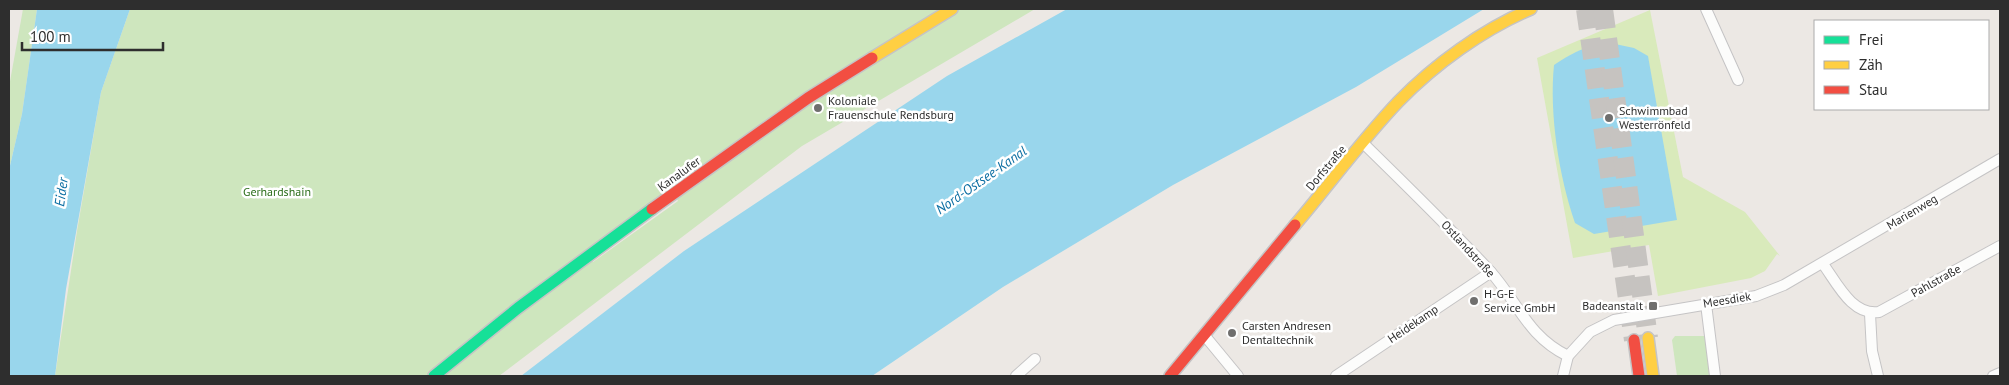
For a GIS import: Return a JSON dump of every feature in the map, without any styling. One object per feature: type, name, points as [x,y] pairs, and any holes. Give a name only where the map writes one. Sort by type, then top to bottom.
[{"type":"main road","name":"Kanalufer","points":[[434,376],[518,308],[588,255],[800,104],[952,9]]},
{"type":"main road","name":"Dorfstraße","points":[[1170,376],[1364,144],[1389,111],[1445,60],[1506,20],[1531,9]]},
{"type":"main road","points":[[1648,338],[1654,376]]},
{"type":"main road","points":[[1634,340],[1639,376]]},
{"type":"street","points":[[1706,9],[1738,80]]},
{"type":"street","name":"Ostlandstraße","points":[[1364,144],[1491,272],[1531,327],[1550,347],[1568,356]]},
{"type":"street","name":"Marienweg","points":[[1823,264],[2000,159]]},
{"type":"street","name":"Pahlstraße","points":[[1870,314],[1879,312],[2000,246]]},
{"type":"street","points":[[1823,264],[1858,309],[1870,314],[1872,351],[1878,376]]},
{"type":"street","name":"Meesdiek","points":[[1568,356],[1590,332],[1614,320],[1763,293],[1823,264]]},
{"type":"street","name":"Heidekamp","points":[[1336,376],[1491,272]]},
{"type":"street","points":[[1706,304],[1716,376]]},
{"type":"street","points":[[1205,336],[1238,376]]},
{"type":"street","points":[[1563,376],[1568,356]]},
{"type":"street","points":[[1016,376],[1035,359]]},
{"type":"street","points":[[1993,376],[2000,373]]},
{"type":"green space","points":[[23,9],[37,9],[22,114],[9,170],[9,87]]},
{"type":"green space","name":"Gerhardshain","points":[[130,9],[1035,9],[802,146],[499,376],[55,376],[101,92]],"holes":[[[677,199],[678,201],[593,262],[592,260]]]},
{"type":"green space","name":"Schwimmbad Westerrönfeld","points":[[1650,10],[1683,177],[1745,212],[1780,256],[1777,254],[1765,271],[1751,278],[1658,296],[1649,245],[1573,258],[1537,58]]},
{"type":"green space","points":[[1675,336],[1706,336],[1709,376],[1677,376],[1672,340]]},
{"type":"water","name":"Eider","points":[[37,9],[130,9],[101,92],[66,289],[55,376],[9,376],[9,170],[22,114]]},
{"type":"water","name":"Nord-Ostsee-Kanal","points":[[1067,9],[1484,9],[1356,87],[1173,185],[1003,287],[872,376],[521,376],[684,251],[947,76]]},
{"type":"water","points":[[1615,44],[1634,48],[1648,56],[1677,220],[1594,234],[1575,223],[1564,186],[1554,124],[1554,65],[1583,49]]},
{"type":"tunnel","points":[[1586,9],[1634,340]]},
{"type":"tunnel","points":[[1603,9],[1648,338]]},
{"type":"traffic: fast","points":[[434,376],[518,308],[652,209]]},
{"type":"traffic: slow","points":[[872,58],[952,9]]},
{"type":"traffic: slow","points":[[1295,225],[1371,132],[1412,88],[1460,49],[1495,27],[1531,9]]},
{"type":"traffic: slow","points":[[1648,338],[1653,376]]},
{"type":"traffic: jam","points":[[652,209],[808,98],[872,58]]},
{"type":"traffic: jam","points":[[1170,376],[1295,225]]},
{"type":"traffic: jam","points":[[1634,340],[1639,376]]},
{"type":"place","name":"Koloniale Frauenschule Rendsburg","points":[[818,108]]},
{"type":"place","name":"Schwimmbad Westerrönfeld","points":[[1609,118]]},
{"type":"place","name":"H-G-E Service GmbH","points":[[1474,301]]},
{"type":"place","name":"Badeanstalt","points":[[1653,306]]},
{"type":"place","name":"Carsten Andresen Dentaltechnik","points":[[1232,333]]}]
